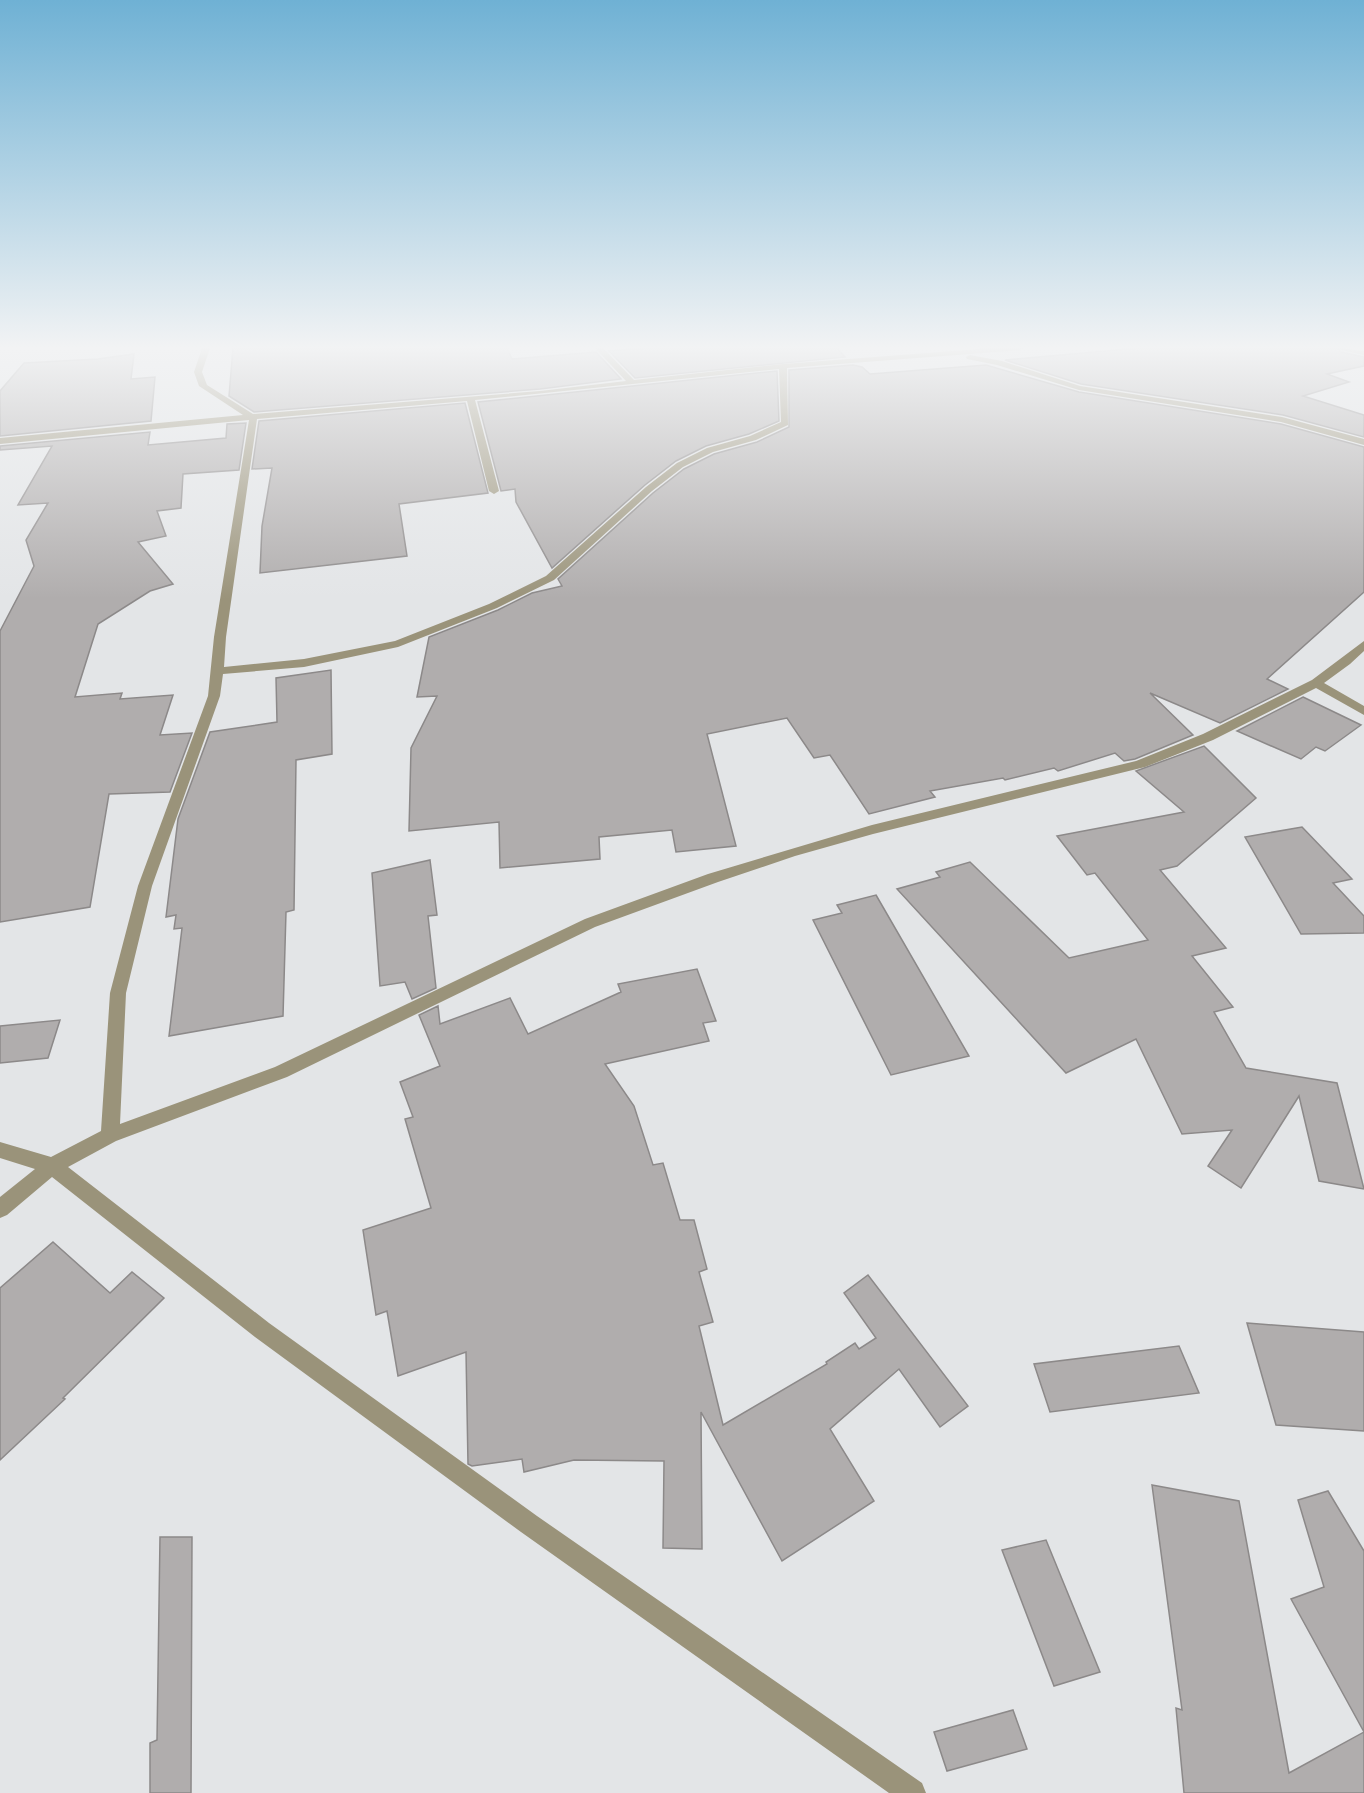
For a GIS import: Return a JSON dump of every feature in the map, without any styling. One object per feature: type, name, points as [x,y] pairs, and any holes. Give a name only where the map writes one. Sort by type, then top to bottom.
[{"type":"street","points":[[0,441],[103,432]]},
{"type":"street","points":[[110,1135],[118,993],[145,886],[214,696],[219,671],[220,638],[251,432]]},
{"type":"street","points":[[479,432],[494,491]]},
{"type":"street","points":[[219,671],[304,663],[398,644],[493,606],[550,578],[649,489],[680,465],[710,450],[753,438],[766,432]]},
{"type":"street","points":[[1326,432],[1364,442]]},
{"type":"street","points":[[0,1209],[52,1167],[110,1135],[281,1072],[590,923],[713,878],[831,842],[1140,764],[1208,737],[1316,684],[1346,662],[1364,644]]},
{"type":"street","points":[[1316,684],[1364,711]]},
{"type":"street","points":[[0,1150],[52,1167],[262,1330],[529,1524],[912,1793]]},
{"type":"building","points":[[0,432],[44,432],[0,436]]},
{"type":"building","points":[[150,432],[148,445],[226,438],[226,432],[245,432],[239,470],[183,474],[181,508],[157,511],[166,536],[138,542],[173,584],[150,591],[98,624],[75,697],[122,693],[120,699],[173,695],[160,735],[192,733],[170,792],[109,794],[90,907],[0,922],[0,631],[34,566],[26,540],[48,503],[18,505],[52,446],[0,450],[0,446]]},
{"type":"building","points":[[257,432],[472,432],[488,493],[399,504],[407,556],[260,573],[262,526],[272,468],[252,469]]},
{"type":"building","points":[[486,432],[754,432],[706,446],[676,461],[645,485],[552,568],[516,502],[515,489],[501,491]]},
{"type":"building","points":[[779,432],[1309,432],[1364,447],[1364,592],[1267,679],[1288,689],[1220,723],[1150,693],[1193,735],[1135,759],[1124,761],[1115,753],[1058,771],[1054,768],[1005,780],[1003,778],[930,791],[935,797],[869,814],[830,755],[814,758],[787,718],[707,734],[736,846],[676,852],[672,830],[599,837],[600,859],[500,868],[499,822],[409,831],[411,748],[437,696],[417,697],[429,637],[498,610],[532,593],[562,586],[558,579],[653,493],[684,469],[714,454],[757,442]]},
{"type":"building","points":[[1344,432],[1364,432],[1364,437]]},
{"type":"building","points":[[331,670],[332,754],[296,760],[294,910],[286,912],[283,1016],[169,1036],[182,928],[174,929],[176,915],[166,917],[178,819],[210,732],[277,722],[276,678]]},
{"type":"building","points":[[1303,697],[1361,725],[1325,751],[1316,747],[1301,759],[1237,731]]},
{"type":"building","points":[[1204,746],[1256,798],[1177,866],[1160,870],[1226,948],[1192,956],[1233,1007],[1214,1012],[1246,1068],[1337,1083],[1364,1189],[1319,1181],[1299,1096],[1241,1188],[1208,1166],[1232,1130],[1182,1134],[1136,1039],[1066,1073],[897,889],[940,877],[936,872],[970,862],[1069,958],[1148,940],[1095,873],[1087,875],[1057,836],[1184,812],[1136,771]]},
{"type":"building","points":[[1302,827],[1352,879],[1333,883],[1364,916],[1364,933],[1301,934],[1245,837]]},
{"type":"building","points":[[430,860],[437,915],[428,916],[436,988],[412,999],[405,982],[380,986],[372,873]]},
{"type":"building","points":[[876,895],[969,1056],[891,1075],[813,920],[842,913],[837,905]]},
{"type":"building","points":[[697,969],[716,1021],[703,1023],[709,1041],[605,1064],[634,1106],[653,1165],[663,1163],[680,1220],[694,1220],[707,1269],[699,1272],[713,1322],[699,1326],[723,1425],[827,1364],[826,1362],[855,1343],[859,1349],[876,1338],[844,1293],[868,1275],[968,1406],[940,1427],[899,1369],[830,1429],[874,1501],[782,1561],[701,1412],[702,1549],[663,1548],[664,1461],[574,1460],[524,1472],[522,1459],[472,1466],[468,1464],[466,1352],[398,1376],[387,1311],[376,1315],[363,1230],[431,1208],[405,1119],[413,1117],[400,1082],[440,1066],[419,1015],[438,1006],[440,1024],[510,998],[528,1034],[621,992],[618,984]]},
{"type":"building","points":[[60,1020],[48,1058],[0,1063],[0,1026]]},
{"type":"building","points":[[53,1242],[110,1293],[132,1272],[164,1298],[63,1398],[65,1399],[0,1460],[0,1288]]},
{"type":"building","points":[[1247,1323],[1364,1332],[1364,1431],[1276,1425]]},
{"type":"building","points":[[1179,1346],[1199,1393],[1050,1412],[1034,1364]]},
{"type":"building","points":[[1152,1485],[1239,1501],[1289,1773],[1364,1732],[1364,1793],[1184,1793],[1176,1708],[1182,1710]]},
{"type":"building","points":[[1328,1491],[1364,1551],[1364,1732],[1291,1599],[1324,1587],[1298,1500]]},
{"type":"building","points":[[160,1537],[192,1537],[191,1793],[150,1793],[150,1743],[157,1740]]},
{"type":"building","points":[[1046,1540],[1100,1672],[1054,1686],[1002,1550]]},
{"type":"building","points":[[1013,1710],[1027,1749],[947,1771],[934,1732]]}]
